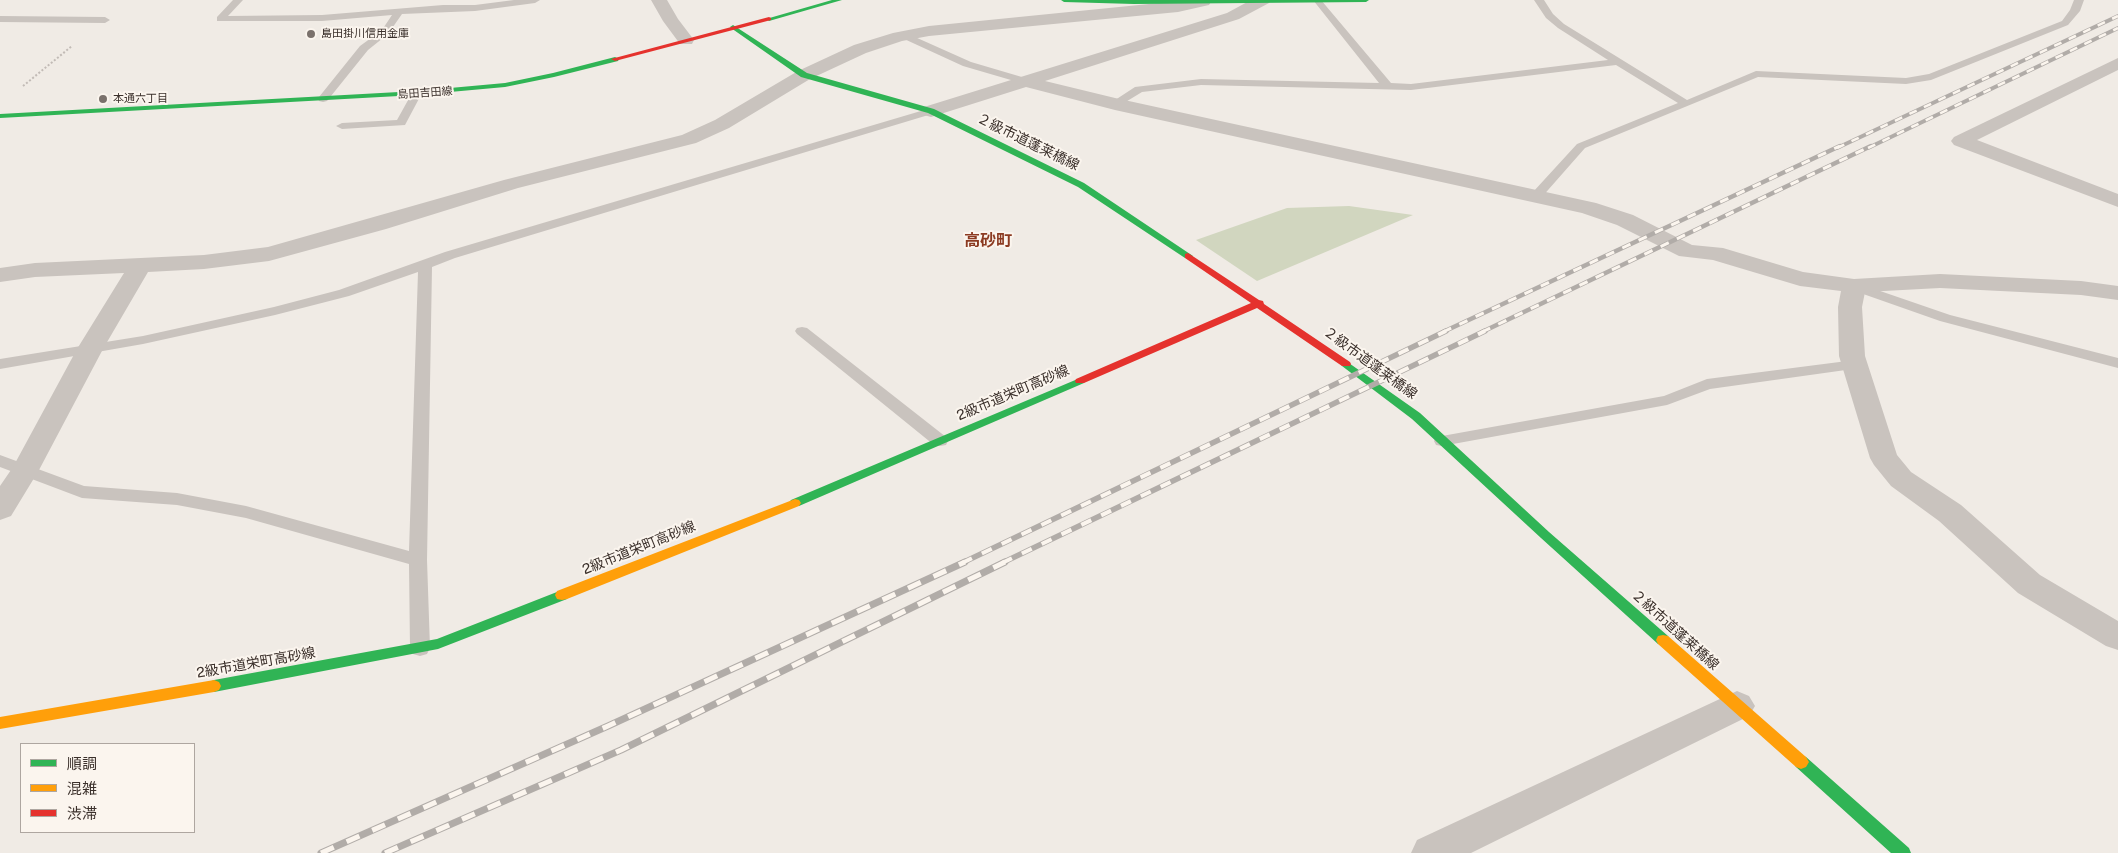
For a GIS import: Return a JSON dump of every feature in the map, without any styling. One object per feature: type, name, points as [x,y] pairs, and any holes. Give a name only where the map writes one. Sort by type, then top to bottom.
[{"type":"street","points":[[659,0],[671,21],[686,40]]},
{"type":"street","name":"島田吉田線","points":[[0,116],[323,99],[504,86],[554,75],[839,0]]},
{"type":"street","points":[[1064,0],[1202,2],[1366,0]]},
{"type":"street","points":[[931,111],[1233,16],[1261,1]]},
{"type":"street","points":[[0,275],[35,270],[204,262],[269,254],[511,184],[688,139],[722,124],[804,75],[860,49],[906,36],[929,31],[1178,7],[1202,2]]},
{"type":"street","name":"２級市道蓬莱橋線","points":[[733,27],[804,75],[931,111],[1082,185],[1260,302],[1416,416],[1903,853]]},
{"type":"street","points":[[2118,62],[1960,141],[2118,201]]},
{"type":"street","points":[[1028,82],[1115,104],[1537,195],[1588,208],[1625,220],[1687,252],[1715,254],[1800,279],[1854,286],[1940,280],[2080,288],[2118,293]]},
{"type":"street","points":[[0,509],[25,470],[90,349],[140,265]]},
{"type":"street","points":[[1854,286],[1850,307],[1852,356],[1884,458],[1901,479],[1950,513],[2028,584],[2118,636]]},
{"type":"street","name":"2級市道栄町高砂線","points":[[0,723],[258,679],[438,644],[806,499],[1260,302]]},
{"type":"street","points":[[1431,853],[1737,706]]},
{"type":"lane","points":[[238,0],[220,19],[322,18],[443,8],[475,8],[535,0]]},
{"type":"lane","points":[[1539,0],[1549,16],[1561,26],[1686,104]]},
{"type":"lane","points":[[1537,195],[1581,146],[1736,84],[1756,74],[1906,81],[1931,77],[2065,23],[2075,12],[2079,0]]},
{"type":"lane","points":[[1318,1],[1388,87]]},
{"type":"lane","points":[[323,99],[364,48],[385,32],[399,12]]},
{"type":"lane","points":[[0,19],[105,20]]},
{"type":"lane","points":[[906,36],[967,64],[1028,82]]},
{"type":"lane","points":[[1115,104],[1139,89],[1201,82],[1411,87],[1618,62]]},
{"type":"lane","points":[[342,126],[402,123],[417,93]]},
{"type":"lane","points":[[0,364],[143,340],[275,311],[344,293],[450,255],[931,111]]},
{"type":"lane","points":[[420,648],[418,560],[425,264]]},
{"type":"lane","points":[[1854,286],[1945,318],[2118,362]]},
{"type":"lane","points":[[802,330],[940,441]]},
{"type":"lane","points":[[1442,440],[1667,400],[1707,384],[1854,365]]},
{"type":"lane","points":[[0,461],[82,492],[177,499],[246,512],[418,560]]},
{"type":"path","points":[[22,86],[105,20]]},
{"type":"green space","points":[[1349,206],[1413,215],[1257,281],[1196,240],[1287,208]]},
{"type":"railway","points":[[1837,148],[2118,16]]},
{"type":"railway","points":[[1868,148],[2118,28]]},
{"type":"railway","points":[[1443,332],[1840,146]]},
{"type":"railway","points":[[1482,332],[1871,146]]},
{"type":"railway","points":[[962,563],[1446,331]]},
{"type":"railway","points":[[1002,563],[1485,331]]},
{"type":"railway","points":[[321,853],[608,726],[965,562]]},
{"type":"railway","points":[[385,853],[621,750],[1005,562]]},
{"type":"traffic: fast","points":[[769,19],[839,0]]},
{"type":"traffic: fast","points":[[1064,0],[1134,2],[1366,0]]},
{"type":"traffic: fast","points":[[733,27],[804,75],[931,111],[1081,185],[1188,256]]},
{"type":"traffic: fast","points":[[0,116],[417,93],[505,85],[554,75],[615,59]]},
{"type":"traffic: fast","points":[[1346,364],[1416,416],[1663,640]]},
{"type":"traffic: fast","points":[[795,503],[1080,381]]},
{"type":"traffic: fast","points":[[214,686],[438,644],[562,595]]},
{"type":"traffic: fast","points":[[1801,762],[1903,853]]},
{"type":"traffic: slow","points":[[562,595],[795,503]]},
{"type":"traffic: slow","points":[[1663,640],[1801,762]]},
{"type":"traffic: slow","points":[[0,723],[214,686]]},
{"type":"traffic: jam","points":[[615,59],[769,19]]},
{"type":"traffic: jam","points":[[1188,256],[1346,364]]},
{"type":"traffic: jam","points":[[1080,381],[1260,303]]},
{"type":"place","name":"島田掛川信用金庫","points":[[311,34]]},
{"type":"place","name":"本通六丁目","points":[[103,99]]},
{"type":"district","name":"高砂町","points":[[988,241]]}]
